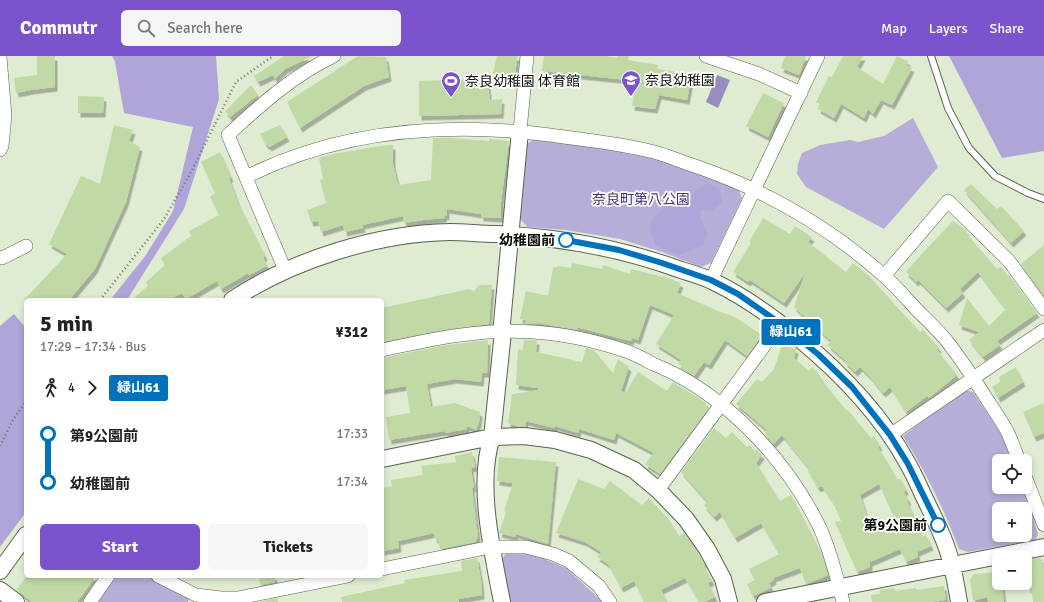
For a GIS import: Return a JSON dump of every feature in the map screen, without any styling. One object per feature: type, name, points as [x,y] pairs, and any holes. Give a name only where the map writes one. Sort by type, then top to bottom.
[{"type":"street","points":[[284,270],[228,135],[258,107],[290,82],[334,56]]},
{"type":"street","points":[[502,602],[491,547],[485,494],[488,449],[492,437],[503,332],[502,323],[527,56]]},
{"type":"street","points":[[706,56],[760,74],[801,93]]},
{"type":"street","points":[[711,280],[818,56]]},
{"type":"street","points":[[0,57],[5,115],[2,146],[0,150]]},
{"type":"street","points":[[246,177],[269,165],[317,149],[351,140],[389,134],[445,129],[520,131],[606,142],[654,152],[716,173],[782,202],[816,223],[855,251],[884,276],[945,338],[1007,431],[1016,454]]},
{"type":"street","points":[[884,276],[948,201],[1009,261],[1044,309]]},
{"type":"street","points":[[235,298],[250,288],[284,270],[352,247],[401,236],[449,232],[511,235],[562,240],[619,250],[711,280],[738,294],[781,324],[819,355],[852,387],[890,435],[908,464],[939,527],[952,565],[959,602]]},
{"type":"street","points":[[0,257],[2,258],[26,246]]},
{"type":"street","points":[[658,490],[781,324]]},
{"type":"street","points":[[890,435],[1044,330]]},
{"type":"street","points":[[384,350],[473,333],[534,332],[584,339],[626,351],[678,376],[721,405],[751,432],[775,458],[796,486],[817,523],[841,595]]},
{"type":"street","points":[[384,459],[492,437],[524,436],[555,440],[591,450],[634,470],[658,490],[686,519],[707,549],[723,579],[728,602]]},
{"type":"street","points":[[1032,494],[1044,525]]},
{"type":"street","points":[[0,571],[24,538]]},
{"type":"street","points":[[765,602],[841,595],[952,565],[1044,546]]},
{"type":"street","points":[[384,569],[491,547],[526,547],[553,554],[569,561],[599,586],[610,602]]},
{"type":"street","points":[[90,602],[107,578]]},
{"type":"street","points":[[162,578],[196,595],[239,600],[337,578]]},
{"type":"street","points":[[0,590],[16,602]]},
{"type":"lane","points":[[931,56],[948,108],[969,148],[995,176],[1044,199]]},
{"type":"path","points":[[102,298],[164,219],[190,174],[236,82],[273,56]]},
{"type":"path","points":[[0,446],[13,420],[24,404]]},
{"type":"green space","points":[[913,118],[938,167],[884,229],[806,187],[797,174],[798,164],[802,153],[820,145],[850,140],[858,142],[884,136]]},
{"type":"green space","name":"奈良町第八公園","points":[[534,139],[605,148],[651,156],[738,188],[742,198],[711,263],[701,267],[662,252],[620,239],[566,230],[528,227],[519,218],[527,144]]},
{"type":"green space","points":[[964,390],[973,392],[1000,432],[1010,454],[992,454],[992,494],[1027,494],[1030,502],[992,502],[992,542],[1024,542],[968,552],[959,549],[934,491],[903,436]]},
{"type":"green space","points":[[1032,512],[1038,535],[1035,540],[1032,541]]},
{"type":"green space","points":[[506,552],[535,555],[566,568],[603,602],[509,602],[502,561]]},
{"type":"green space","points":[[114,578],[152,578],[189,599],[188,602],[96,602]]},
{"type":"shaded area","points":[[112,56],[216,56],[219,99],[184,209],[128,298],[112,298],[146,255],[173,211],[193,127],[124,113],[115,62]]},
{"type":"shaded area","points":[[949,56],[1044,56],[1044,151],[1002,158]]},
{"type":"shaded area","points":[[717,75],[730,80],[718,108],[706,102]]},
{"type":"shaded area","points":[[707,183],[719,188],[722,202],[712,211],[701,210],[700,217],[707,234],[703,245],[679,255],[656,246],[650,230],[651,220],[666,206],[674,202],[685,202],[689,200],[695,191]]},
{"type":"shaded area","points":[[14,314],[24,326],[24,515],[0,547],[0,326]]},
{"type":"building","points":[[37,56],[55,56],[55,87],[16,93],[14,78],[37,75]]},
{"type":"building","points":[[284,56],[313,56],[285,69],[275,79],[273,75],[258,82],[254,76]]},
{"type":"building","points":[[358,56],[386,57],[389,77],[364,86],[300,128],[287,102]]},
{"type":"building","points":[[497,56],[517,56],[515,77],[493,74]]},
{"type":"building","points":[[544,56],[606,56],[617,58],[618,56],[629,56],[628,60],[658,65],[657,69],[692,74],[687,100],[659,95],[655,109],[632,106],[636,81],[542,71]]},
{"type":"building","points":[[785,56],[806,56],[799,75],[781,68]]},
{"type":"building","points":[[843,56],[863,56],[857,67],[883,84],[897,56],[908,61],[906,65],[912,68],[892,105],[881,100],[873,114],[868,109],[864,118],[841,104],[834,118],[818,109],[820,104],[816,102],[829,76],[832,77]]},
{"type":"building","name":"奈良幼稚園 体育館","points":[[487,79],[490,100],[502,99],[501,114],[419,116],[419,81]]},
{"type":"building","points":[[251,85],[258,95],[230,117],[225,111]]},
{"type":"building","points":[[763,93],[784,103],[768,137],[746,126]]},
{"type":"building","points":[[78,96],[104,97],[103,113],[78,113]]},
{"type":"building","points":[[114,125],[133,130],[129,141],[140,147],[126,202],[95,269],[71,298],[26,298],[67,254],[49,244],[81,176],[100,184]]},
{"type":"building","points":[[280,125],[287,137],[269,147],[266,145],[260,134]]},
{"type":"building","points":[[433,138],[489,141],[489,139],[509,141],[501,202],[501,218],[481,217],[481,214],[447,209],[447,216],[445,215],[444,218],[404,223],[403,216],[362,225],[363,228],[345,232],[343,225],[321,232],[318,221],[311,222],[307,210],[326,203],[320,180],[323,179],[319,158],[333,154],[393,145],[393,164],[398,185],[431,180]]},
{"type":"building","points":[[220,152],[231,178],[229,178],[238,203],[265,256],[263,258],[267,266],[249,275],[248,273],[221,289],[217,281],[188,298],[185,298],[182,293],[172,298],[133,298],[148,286],[146,282],[165,265],[161,258],[191,236],[189,231],[219,215],[210,197],[215,193],[201,162]]},
{"type":"building","points":[[971,184],[997,209],[1001,206],[1024,231],[1011,243],[964,190]]},
{"type":"building","points":[[763,218],[790,234],[795,226],[812,237],[808,242],[846,272],[853,263],[868,275],[920,332],[923,330],[939,348],[937,350],[957,375],[929,398],[927,396],[906,412],[890,387],[883,393],[860,367],[855,372],[845,362],[846,361],[828,345],[831,341],[794,307],[805,273],[784,303],[750,280],[748,282],[733,272],[751,243],[749,242]]},
{"type":"building","points":[[953,221],[967,231],[966,233],[997,269],[1001,267],[1008,276],[1009,275],[1037,313],[997,341],[1000,345],[983,357],[969,340],[979,332],[959,325],[967,298],[989,326],[1006,309],[978,272],[960,289],[963,293],[946,308],[918,280],[916,282],[906,272]]},
{"type":"building","points":[[1044,245],[1044,295],[1021,264]]},
{"type":"building","points":[[572,263],[602,269],[603,265],[630,274],[631,269],[663,276],[681,283],[677,293],[735,317],[762,335],[747,356],[725,340],[709,365],[704,362],[694,376],[682,369],[683,367],[678,364],[681,360],[656,344],[674,315],[650,305],[638,340],[632,338],[631,341],[576,327],[578,330],[538,323],[525,324],[525,320],[520,319],[526,291],[548,296],[553,268],[559,266],[571,268]]},
{"type":"building","points":[[479,285],[492,285],[489,324],[437,331],[384,342],[384,308],[469,289],[474,291]]},
{"type":"building","points":[[488,340],[487,373],[482,373],[481,382],[455,379],[427,384],[431,407],[455,403],[480,412],[476,430],[467,426],[467,429],[445,433],[445,431],[389,440],[386,417],[410,413],[406,386],[384,390],[384,358],[440,346]]},
{"type":"building","points":[[524,340],[537,340],[536,352],[582,362],[586,348],[594,350],[613,373],[618,359],[629,367],[621,391],[625,393],[638,372],[667,391],[673,382],[706,403],[705,406],[708,409],[660,474],[645,464],[654,453],[616,433],[614,440],[579,429],[578,433],[555,426],[554,428],[526,421],[525,427],[508,423],[512,394],[538,390],[538,388],[516,385],[518,349],[523,350]]},
{"type":"building","points":[[782,345],[796,349],[794,358],[809,371],[812,367],[847,411],[848,410],[871,438],[874,436],[880,446],[878,447],[898,480],[900,478],[906,490],[904,492],[909,501],[907,501],[922,537],[926,535],[931,546],[917,552],[918,557],[906,562],[900,549],[870,562],[870,567],[857,572],[835,522],[841,521],[834,504],[822,486],[818,488],[808,471],[810,470],[782,435],[773,444],[765,434],[767,430],[736,404],[757,379],[762,382],[774,369]],"holes":[[[879,484],[895,519],[871,529],[860,495]]]},
{"type":"building","points":[[1016,367],[1023,382],[998,398],[992,387],[1000,382],[999,377]]},
{"type":"building","points":[[1044,403],[1044,433],[1034,437],[1023,412]]},
{"type":"building","points":[[714,428],[726,438],[732,432],[747,447],[749,445],[762,455],[756,463],[780,501],[791,495],[820,551],[828,575],[806,584],[800,568],[773,578],[774,580],[769,583],[771,588],[753,596],[747,584],[755,580],[749,569],[779,554],[761,523],[735,538],[720,512],[714,517],[704,505],[708,502],[681,472]]},
{"type":"building","points":[[472,452],[475,467],[471,468],[474,488],[472,488],[478,537],[475,542],[440,549],[438,539],[435,539],[434,533],[398,541],[399,548],[384,551],[384,488],[392,486],[391,480],[423,475],[421,466],[456,462],[455,456]]},
{"type":"building","points":[[499,457],[556,462],[548,544],[516,534],[515,537],[499,533],[513,483],[497,481]]},
{"type":"building","points":[[578,479],[604,489],[610,481],[642,505],[649,498],[670,521],[679,536],[684,533],[697,551],[712,581],[708,583],[715,597],[705,602],[699,602],[685,578],[661,590],[667,602],[644,602],[634,581],[621,588],[608,564],[597,557],[601,552],[585,542],[556,533]]},
{"type":"building","points":[[477,558],[482,595],[458,599],[459,602],[342,602],[341,597],[405,583],[404,580],[462,571],[461,561]]},
{"type":"building","points":[[1032,559],[1042,559],[1044,569],[1044,602],[1033,602],[1031,590]]},
{"type":"building","points":[[992,573],[992,590],[1003,590],[1004,602],[989,602],[987,597],[973,601],[970,580],[974,574]]},
{"type":"building","points":[[25,578],[95,578],[77,602],[32,602],[16,590]]},
{"type":"building","points":[[259,578],[275,578],[275,582],[260,585]]},
{"type":"building","points":[[944,586],[946,600],[933,602],[872,602],[871,595],[880,594],[880,590],[894,588],[895,591],[916,588],[917,590]]},
{"type":"building","points":[[277,598],[278,602],[263,602],[263,601]]},
{"type":"bus line","name":"緑山61","points":[[566,240],[619,250],[711,280],[738,294],[781,324],[819,355],[852,387],[890,435],[908,464],[938,525]]},
{"type":"place","name":"奈良幼稚園","points":[[631,97]]},
{"type":"place","name":"奈良幼稚園 体育館","points":[[451,98]]},
{"type":"place","name":"幼稚園前","points":[[566,240]]},
{"type":"place","name":"第9公園前","points":[[938,525]]}]
